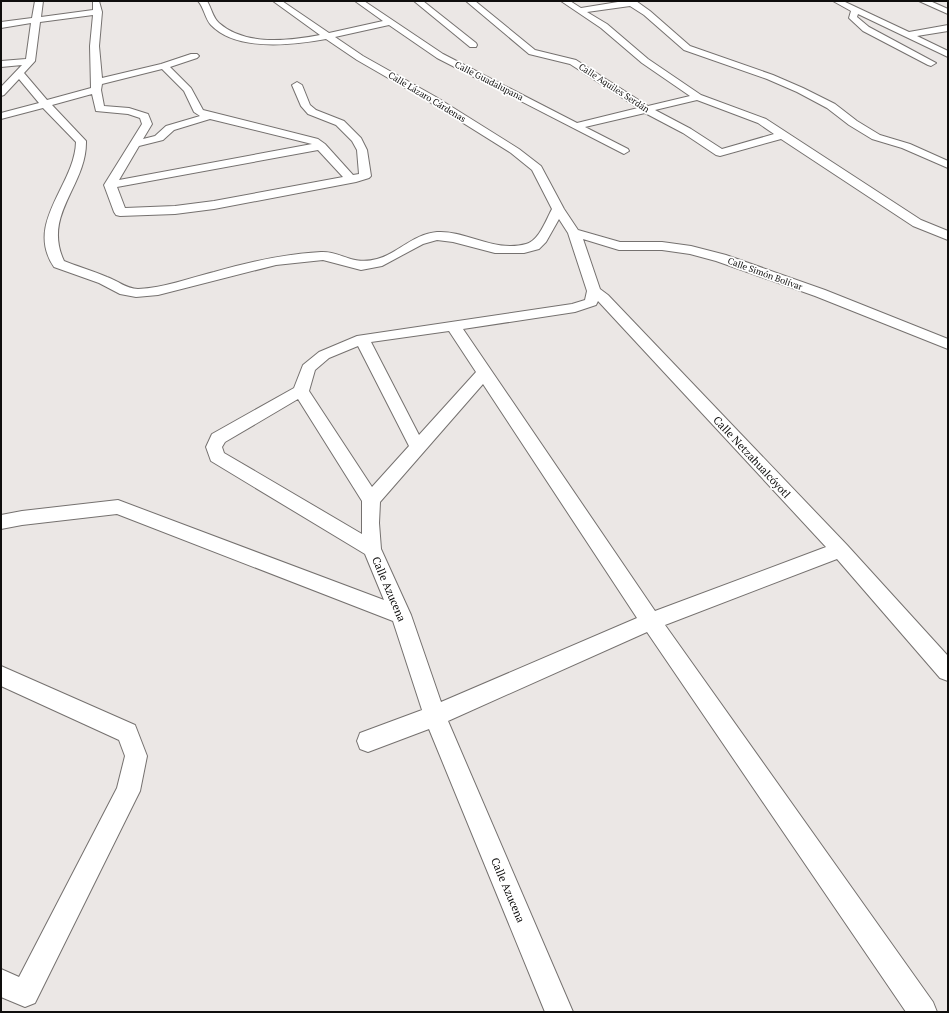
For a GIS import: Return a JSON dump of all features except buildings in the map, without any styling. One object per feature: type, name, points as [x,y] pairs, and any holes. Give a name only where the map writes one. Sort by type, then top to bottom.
[{"type":"street","points":[[1,93],[20,74],[30,61],[39,1]]},
{"type":"street","points":[[96,1],[98,12],[94,52],[100,109],[128,111],[144,116],[147,124],[110,185]]},
{"type":"street","points":[[202,1],[204,2],[206,10],[217,28],[227,34],[266,43],[280,43],[328,35],[391,22]]},
{"type":"street","name":"Calle Lázaro Cárdenas","points":[[277,1],[360,58],[432,99],[520,155],[537,168],[558,209],[574,234]]},
{"type":"street","name":"Calle Guadalupana","points":[[359,1],[440,56],[624,151]]},
{"type":"street","points":[[418,1],[473,44]]},
{"type":"street","name":"Calle Aquiles Serdán","points":[[470,1],[532,52],[573,62],[647,110],[687,131],[720,153],[782,135]]},
{"type":"street","points":[[565,1],[582,10],[604,26],[645,61],[698,97],[762,121],[917,223],[948,236]]},
{"type":"street","points":[[837,1],[948,54]]},
{"type":"street","points":[[923,1],[948,12]]},
{"type":"street","points":[[582,10],[630,2],[647,13],[687,48],[770,77],[800,90],[831,106],[853,123],[876,137],[906,146],[948,165]]},
{"type":"street","points":[[855,10],[853,18],[866,29],[931,63]]},
{"type":"street","points":[[1,25],[98,12]]},
{"type":"street","points":[[907,35],[948,28]]},
{"type":"street","points":[[1,116],[194,56]]},
{"type":"street","points":[[1,64],[30,61]]},
{"type":"street","points":[[164,66],[188,90],[199,112],[314,141],[321,146],[352,180]]},
{"type":"street","points":[[20,74],[46,103],[56,117],[81,141],[82,151],[79,163],[59,203],[52,229],[52,248],[59,264],[104,280],[125,291],[136,293],[158,291],[276,261],[323,256],[361,266],[382,262],[419,241],[437,236],[453,238],[495,249],[524,248],[534,246],[542,239],[558,209]]},
{"type":"street","points":[[110,185],[120,212],[175,210],[214,205],[352,180],[365,176],[362,150],[357,140],[340,123],[312,112],[306,106],[297,85]]},
{"type":"street","points":[[576,126],[698,97]]},
{"type":"street","points":[[159,138],[170,128],[210,116]]},
{"type":"street","points":[[211,128],[240,123]]},
{"type":"street","points":[[135,144],[196,131]]},
{"type":"street","points":[[110,185],[321,146]]},
{"type":"street","points":[[372,549],[218,457],[214,447],[218,438],[301,391],[308,368],[324,355],[362,339],[575,308],[591,302],[594,291],[574,234]]},
{"type":"street","name":"Calle Simón Bolívar","points":[[574,234],[620,246],[662,246],[691,250],[721,258],[820,293],[948,344]]},
{"type":"street","name":"Calle Netzahualcóyotl","points":[[594,291],[604,298],[840,550],[948,671]]},
{"type":"street","points":[[453,325],[651,621],[923,1012]]},
{"type":"street","points":[[362,339],[418,448]]},
{"type":"street","points":[[301,391],[371,500],[484,373]]},
{"type":"street","name":"Calle Azucena","points":[[371,500],[370,523],[372,549],[400,614],[435,716],[559,1012]]},
{"type":"street","points":[[1,522],[22,518],[118,508],[400,614]]},
{"type":"street","points":[[368,741],[435,716],[651,621],[840,550]]},
{"type":"street","points":[[1,676],[127,733],[136,756],[128,791],[25,993],[1,983]]}]
